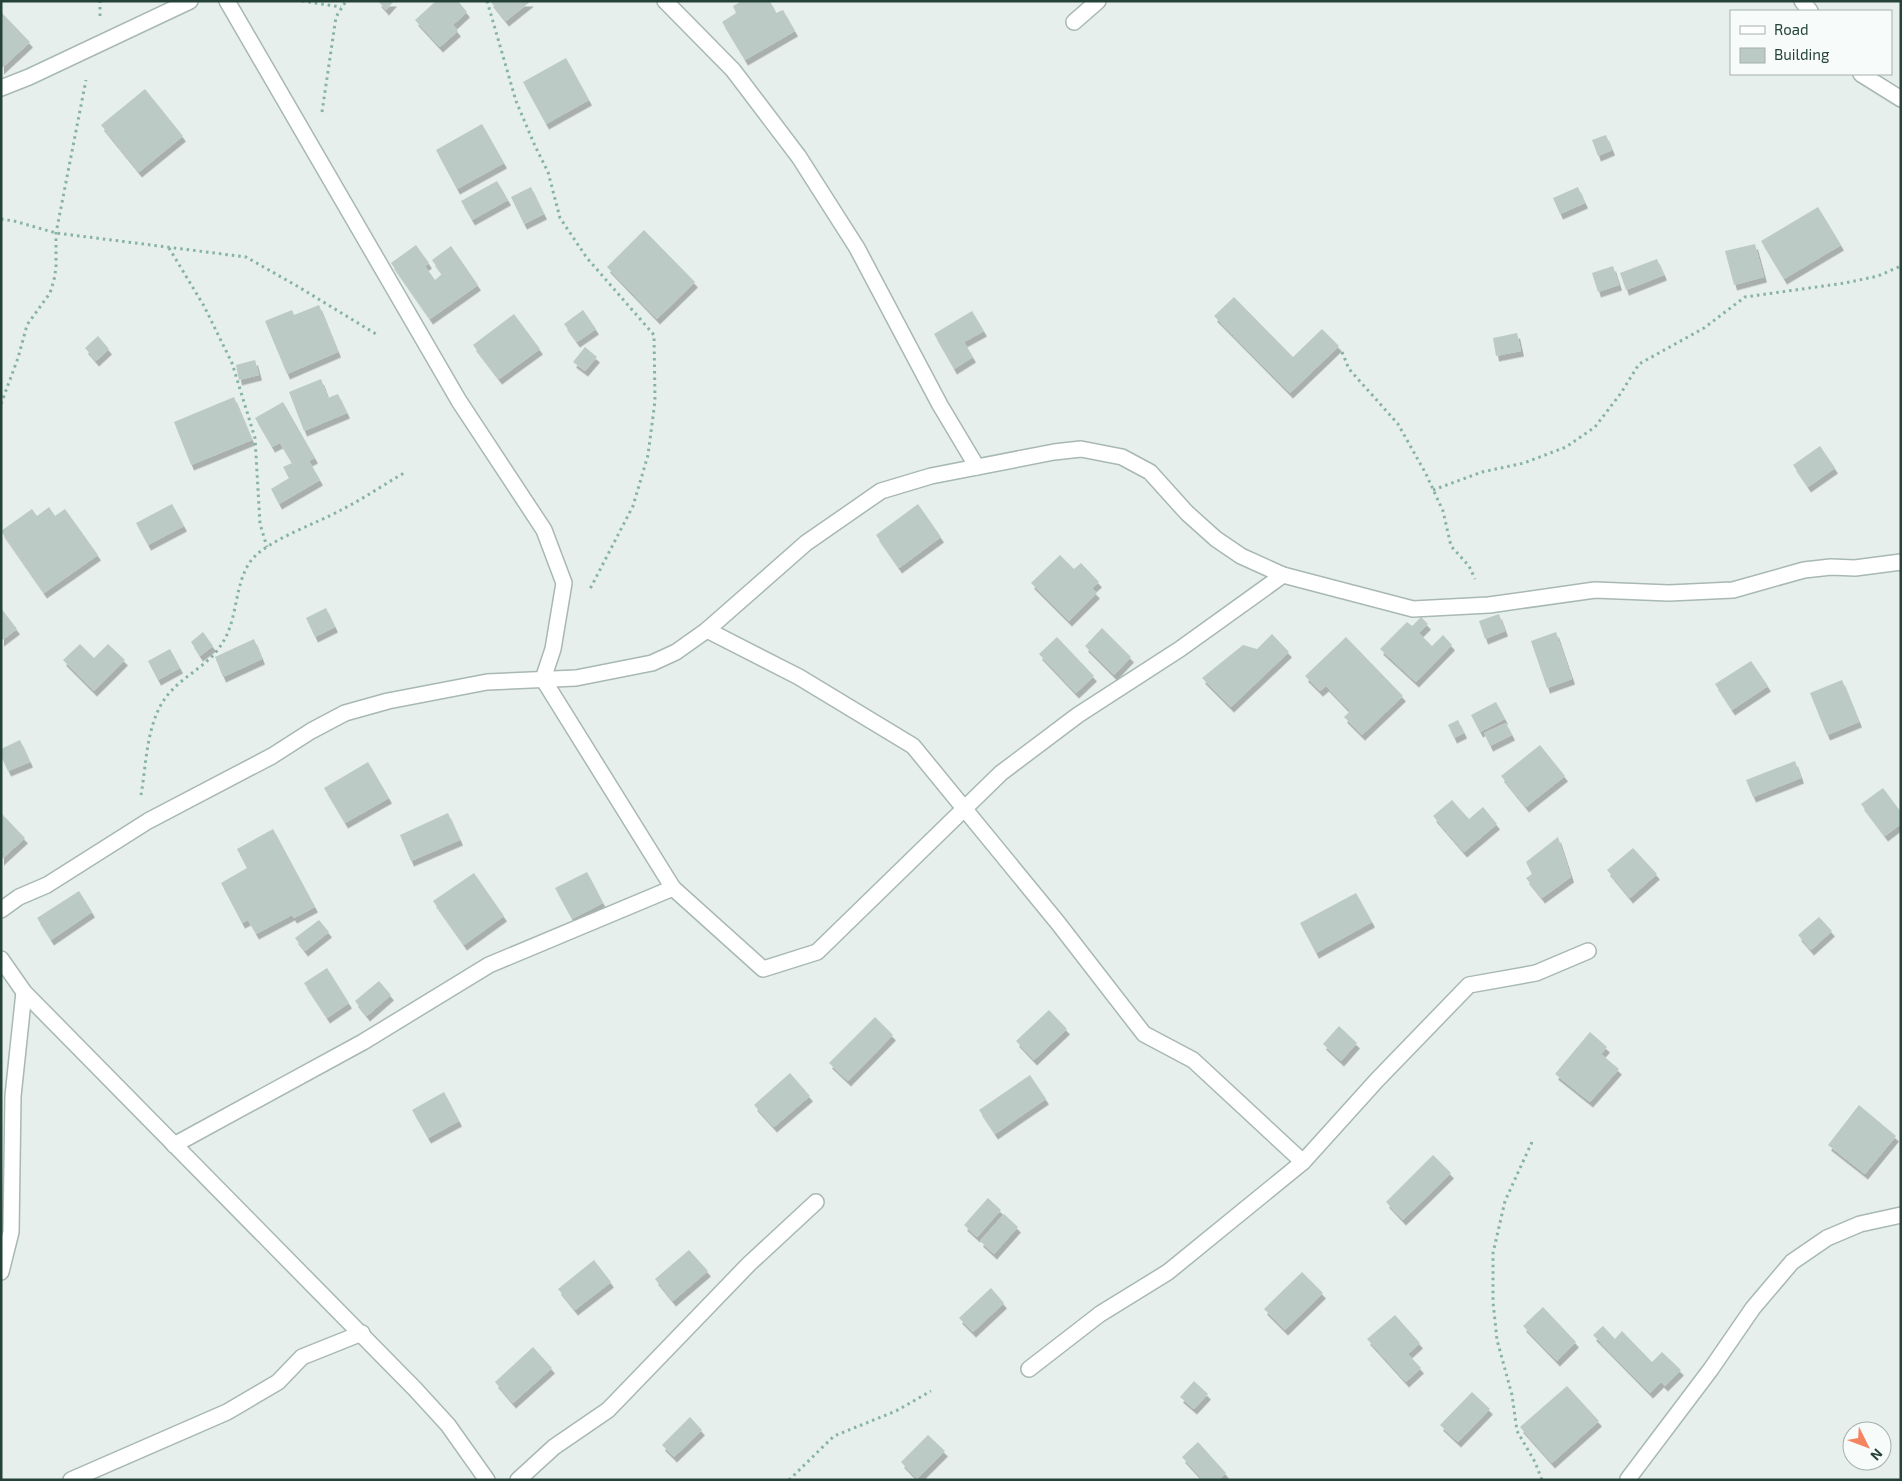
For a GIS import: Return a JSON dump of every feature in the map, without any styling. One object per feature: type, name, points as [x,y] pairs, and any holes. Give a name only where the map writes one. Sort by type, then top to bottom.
[{"type":"street","points":[[1,88],[29,78],[190,1]]},
{"type":"street","points":[[227,1],[459,401],[544,530],[564,582],[554,649],[543,679]]},
{"type":"street","points":[[665,1],[733,70],[799,157],[857,248],[940,405],[977,467]]},
{"type":"street","points":[[1074,22],[1098,1]]},
{"type":"street","points":[[1863,75],[1901,100]]},
{"type":"street","points":[[1,910],[19,897],[47,885],[180,803],[272,756],[311,731],[345,713],[388,701],[487,682],[576,678],[652,663],[676,652],[707,630],[806,543],[882,491],[931,476],[1054,452],[1081,449],[1122,456],[1150,472],[1188,513],[1216,539],[1241,556],[1283,576],[1413,609],[1489,606],[1595,590],[1669,594],[1733,590],[1804,570],[1831,566],[1855,568],[1898,565]]},
{"type":"street","points":[[543,679],[673,888],[763,969],[817,952],[1001,773],[1078,715],[1180,649],[1283,576]]},
{"type":"street","points":[[707,630],[799,678],[913,746],[1058,923],[1144,1034],[1193,1060],[1303,1162]]},
{"type":"street","points":[[174,1145],[362,1042],[489,965],[673,888]]},
{"type":"street","points":[[1029,1370],[1100,1314],[1168,1272],[1303,1162],[1377,1080],[1469,984],[1536,973],[1588,951]]},
{"type":"street","points":[[1,959],[24,992],[316,1289],[362,1333],[448,1425],[487,1480]]},
{"type":"street","points":[[1,1272],[11,1232],[13,1096],[24,992]]},
{"type":"street","points":[[518,1480],[554,1447],[608,1410],[749,1264],[816,1202]]},
{"type":"street","points":[[1628,1480],[1711,1369],[1753,1308],[1792,1262],[1827,1238],[1860,1224],[1901,1215]]},
{"type":"street","points":[[71,1480],[227,1412],[278,1382],[302,1356],[362,1333]]},
{"type":"path","points":[[302,1],[341,7]]},
{"type":"path","points":[[312,148],[322,112],[336,16],[346,1]]},
{"type":"path","points":[[487,1],[516,101],[548,172],[560,218],[587,258],[654,335],[656,402],[648,455],[633,506],[590,590]]},
{"type":"path","points":[[1,404],[18,358],[27,325],[50,293],[56,268],[56,233],[75,141],[82,96],[98,45]]},
{"type":"path","points":[[1,220],[14,221],[56,233],[246,257],[376,334]]},
{"type":"path","points":[[169,248],[204,306],[235,372],[255,438],[260,524],[267,547]]},
{"type":"path","points":[[1433,490],[1482,472],[1524,463],[1566,447],[1595,426],[1621,393],[1639,364],[1704,328],[1745,297],[1845,283],[1878,276],[1901,266]]},
{"type":"path","points":[[1342,352],[1349,368],[1398,424],[1443,511],[1451,546],[1469,566],[1489,606]]},
{"type":"path","points":[[135,829],[150,737],[159,709],[172,690],[219,648],[231,628],[240,586],[250,562],[267,547],[341,510],[404,473]]},
{"type":"path","points":[[1532,1142],[1505,1202],[1493,1253],[1493,1302],[1497,1340],[1512,1395],[1517,1430],[1535,1462],[1542,1480]]},
{"type":"path","points":[[789,1480],[834,1436],[896,1411],[931,1391]]},
{"type":"building","points":[[378,1],[394,1],[386,10]]},
{"type":"building","points":[[436,1],[458,1],[467,12],[453,25],[458,31],[440,47],[415,20]]},
{"type":"building","points":[[490,1],[531,1],[506,21]]},
{"type":"building","points":[[742,1],[770,1],[776,13],[783,10],[795,31],[745,60],[722,22],[736,13],[733,6]]},
{"type":"building","points":[[1,12],[30,42],[1,69]]},
{"type":"building","points":[[566,58],[589,100],[546,124],[523,82]]},
{"type":"building","points":[[145,89],[183,136],[139,172],[101,125]]},
{"type":"building","points":[[482,124],[504,163],[457,189],[436,150]]},
{"type":"building","points":[[1606,135],[1612,150],[1598,156],[1592,140]]},
{"type":"building","points":[[497,181],[508,200],[472,220],[461,201]]},
{"type":"building","points":[[531,187],[544,214],[524,224],[511,197]]},
{"type":"building","points":[[1578,187],[1585,203],[1560,214],[1553,198]]},
{"type":"building","points":[[1818,207],[1841,245],[1784,279],[1761,241]]},
{"type":"building","points":[[644,230],[695,282],[657,319],[607,267]]},
{"type":"building","points":[[1755,244],[1764,277],[1734,285],[1725,251]]},
{"type":"building","points":[[416,245],[429,263],[425,266],[435,280],[442,274],[432,260],[451,246],[478,285],[430,319],[391,263]]},
{"type":"building","points":[[1657,259],[1664,275],[1626,290],[1620,273]]},
{"type":"building","points":[[1613,266],[1619,285],[1598,292],[1592,273]]},
{"type":"building","points":[[1234,297],[1293,357],[1322,329],[1339,346],[1290,393],[1214,316]]},
{"type":"building","points":[[319,305],[338,352],[287,374],[265,321],[292,310],[294,315]]},
{"type":"building","points":[[583,310],[596,329],[577,342],[564,324]]},
{"type":"building","points":[[972,311],[984,331],[964,342],[973,357],[954,369],[934,334]]},
{"type":"building","points":[[514,314],[540,349],[499,379],[473,345]]},
{"type":"building","points":[[1517,333],[1521,351],[1496,356],[1493,338]]},
{"type":"building","points":[[98,336],[109,349],[96,361],[85,348]]},
{"type":"building","points":[[585,347],[597,357],[585,371],[573,362]]},
{"type":"building","points":[[255,360],[259,375],[239,380],[236,365]]},
{"type":"building","points":[[321,379],[328,398],[338,394],[347,413],[304,431],[289,392]]},
{"type":"building","points":[[234,397],[252,440],[191,465],[174,422]]},
{"type":"building","points":[[283,402],[315,458],[309,461],[320,480],[279,504],[271,489],[289,478],[283,467],[292,463],[280,443],[272,447],[255,418]]},
{"type":"building","points":[[1820,446],[1835,468],[1808,487],[1793,465]]},
{"type":"building","points":[[172,504],[184,526],[148,545],[136,523]]},
{"type":"building","points":[[918,504],[941,537],[899,568],[876,535]]},
{"type":"building","points":[[49,507],[55,516],[65,509],[98,555],[44,593],[1,531],[32,509],[37,516]]},
{"type":"building","points":[[1060,555],[1074,569],[1081,563],[1099,582],[1092,588],[1097,593],[1069,621],[1031,583]]},
{"type":"building","points":[[1,608],[17,629],[1,641]]},
{"type":"building","points":[[326,608],[335,627],[315,637],[306,618]]},
{"type":"building","points":[[1499,614],[1505,631],[1485,639],[1479,621]]},
{"type":"building","points":[[1421,617],[1428,624],[1419,633],[1432,646],[1443,635],[1452,645],[1416,682],[1380,649],[1407,622],[1412,626]]},
{"type":"building","points":[[1102,628],[1131,657],[1114,675],[1085,646]]},
{"type":"building","points":[[203,632],[213,646],[200,656],[191,642]]},
{"type":"building","points":[[1556,632],[1572,679],[1547,688],[1531,641]]},
{"type":"building","points":[[1272,634],[1289,652],[1231,707],[1202,678],[1243,645],[1257,649]]},
{"type":"building","points":[[1057,637],[1094,676],[1076,693],[1039,654]]},
{"type":"building","points":[[1346,637],[1403,696],[1362,735],[1344,717],[1350,711],[1326,686],[1320,691],[1305,676]]},
{"type":"building","points":[[254,639],[262,659],[223,677],[215,657]]},
{"type":"building","points":[[80,644],[94,658],[108,644],[125,660],[94,691],[63,660]]},
{"type":"building","points":[[170,649],[180,668],[158,680],[148,661]]},
{"type":"building","points":[[1751,661],[1768,686],[1732,710],[1715,684]]},
{"type":"building","points":[[1842,680],[1859,722],[1827,735],[1810,693]]},
{"type":"building","points":[[1496,702],[1505,719],[1480,732],[1471,715]]},
{"type":"building","points":[[1458,720],[1464,733],[1454,738],[1448,725]]},
{"type":"building","points":[[1506,723],[1512,735],[1490,746],[1484,733]]},
{"type":"building","points":[[20,740],[30,762],[8,771],[1,756],[1,749]]},
{"type":"building","points":[[1540,745],[1565,776],[1526,807],[1501,776]]},
{"type":"building","points":[[1795,761],[1801,778],[1753,797],[1746,780]]},
{"type":"building","points":[[368,762],[389,798],[345,823],[324,788]]},
{"type":"building","points":[[1883,788],[1901,812],[1901,824],[1885,836],[1861,804]]},
{"type":"building","points":[[1452,800],[1469,819],[1483,807],[1497,824],[1464,852],[1433,816]]},
{"type":"building","points":[[1,813],[25,838],[1,860]]},
{"type":"building","points":[[448,813],[460,840],[411,861],[400,835]]},
{"type":"building","points":[[273,829],[315,907],[294,918],[292,915],[256,934],[248,920],[242,923],[221,883],[247,868],[237,849]]},
{"type":"building","points":[[1558,837],[1571,877],[1542,898],[1526,878],[1532,874],[1526,862]]},
{"type":"building","points":[[1633,848],[1657,874],[1630,898],[1607,870]]},
{"type":"building","points":[[587,872],[603,903],[572,919],[555,888]]},
{"type":"building","points":[[474,873],[504,916],[464,945],[433,901]]},
{"type":"building","points":[[79,891],[92,912],[51,940],[37,918]]},
{"type":"building","points":[[1356,893],[1372,922],[1316,953],[1300,923]]},
{"type":"building","points":[[1819,917],[1832,931],[1811,950],[1798,935]]},
{"type":"building","points":[[319,920],[329,932],[305,951],[295,938]]},
{"type":"building","points":[[327,968],[349,1003],[327,1018],[304,983]]},
{"type":"building","points":[[379,981],[391,995],[367,1016],[355,1001]]},
{"type":"building","points":[[1049,1010],[1067,1029],[1034,1060],[1016,1041]]},
{"type":"building","points":[[875,1017],[893,1035],[848,1081],[829,1063]]},
{"type":"building","points":[[1339,1026],[1357,1043],[1341,1061],[1323,1044]]},
{"type":"building","points":[[1590,1032],[1607,1047],[1601,1054],[1619,1069],[1590,1102],[1555,1074]]},
{"type":"building","points":[[790,1073],[810,1096],[774,1127],[754,1105]]},
{"type":"building","points":[[1030,1075],[1046,1099],[995,1134],[979,1110]]},
{"type":"building","points":[[444,1092],[459,1121],[428,1138],[412,1110]]},
{"type":"building","points":[[1859,1105],[1896,1136],[1865,1174],[1828,1145]]},
{"type":"building","points":[[1433,1155],[1451,1173],[1403,1220],[1386,1202]]},
{"type":"building","points":[[988,1198],[1001,1210],[977,1237],[964,1225]]},
{"type":"building","points":[[1004,1214],[1018,1227],[994,1254],[980,1241]]},
{"type":"building","points":[[689,1250],[708,1271],[673,1301],[655,1279]]},
{"type":"building","points":[[594,1260],[611,1282],[575,1310],[558,1289]]},
{"type":"building","points":[[1302,1272],[1323,1293],[1285,1330],[1264,1309]]},
{"type":"building","points":[[991,1288],[1004,1303],[973,1332],[959,1318]]},
{"type":"building","points":[[1543,1307],[1576,1342],[1557,1361],[1523,1326]]},
{"type":"building","points":[[1395,1315],[1420,1343],[1408,1354],[1421,1368],[1406,1382],[1367,1339]]},
{"type":"building","points":[[1603,1326],[1615,1339],[1622,1331],[1652,1362],[1662,1352],[1681,1370],[1665,1386],[1661,1382],[1650,1393],[1593,1335]]},
{"type":"building","points":[[533,1347],[552,1368],[513,1403],[495,1382]]},
{"type":"building","points":[[1194,1381],[1208,1394],[1194,1409],[1180,1397]]},
{"type":"building","points":[[1567,1386],[1599,1421],[1552,1463],[1520,1427]]},
{"type":"building","points":[[1472,1392],[1490,1409],[1458,1442],[1440,1425]]},
{"type":"building","points":[[690,1417],[702,1430],[674,1457],[662,1445]]},
{"type":"building","points":[[928,1435],[945,1451],[917,1479],[901,1462]]},
{"type":"building","points":[[1198,1442],[1226,1473],[1219,1480],[1203,1480],[1182,1457]]}]
